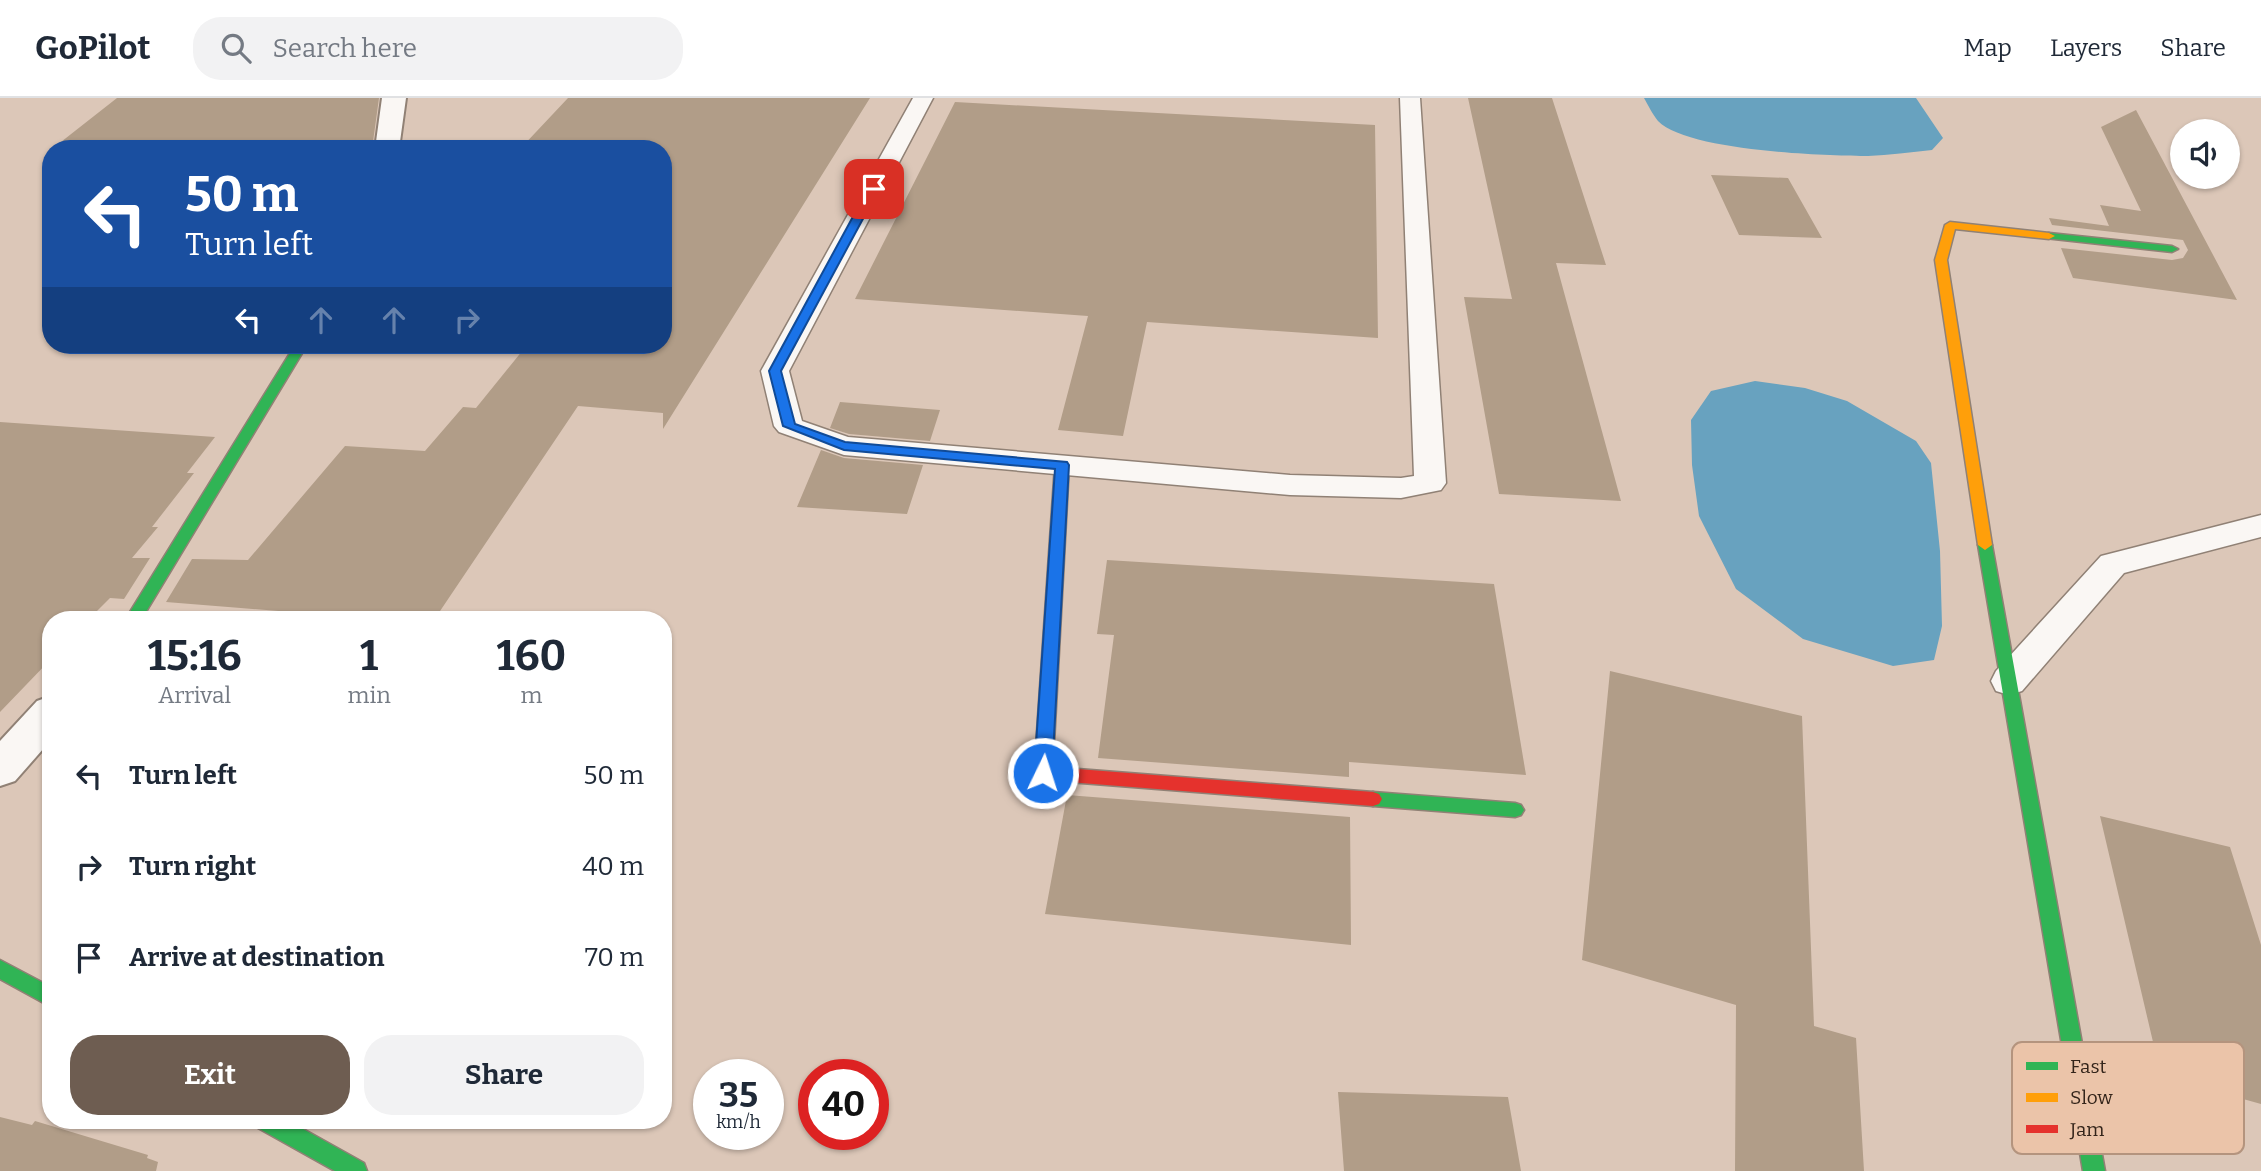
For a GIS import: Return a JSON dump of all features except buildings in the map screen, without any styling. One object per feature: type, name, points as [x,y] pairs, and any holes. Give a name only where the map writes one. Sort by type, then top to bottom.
[{"type":"main road","points":[[2072,1042],[2009,681],[1941,260],[1950,225],[2172,249]]},
{"type":"main road","points":[[138,611],[296,354]]},
{"type":"main road","points":[[1062,465],[1043,773],[1515,810]]},
{"type":"main road","points":[[0,969],[42,993]]},
{"type":"main road","points":[[282,1129],[356,1171]]},
{"type":"street","points":[[388,140],[394,98]]},
{"type":"street","points":[[0,769],[42,722]]},
{"type":"lane","points":[[923,98],[775,371],[789,426],[844,446],[1290,485],[1401,488],[1430,483],[1410,98]]},
{"type":"lane","points":[[2009,681],[2113,564],[2261,526]]},
{"type":"water","points":[[1644,98],[1916,98],[1943,138],[1932,150],[1876,156],[1758,150],[1697,139],[1674,131],[1658,121]]},
{"type":"water","points":[[1755,381],[1805,388],[1847,401],[1916,441],[1931,463],[1940,551],[1942,626],[1934,660],[1893,666],[1803,639],[1736,589],[1699,516],[1692,465],[1691,420],[1711,391]]},
{"type":"traffic: fast","points":[[2049,236],[2172,249]]},
{"type":"traffic: fast","points":[[138,611],[296,354]]},
{"type":"traffic: fast","points":[[1985,545],[2072,1042]]},
{"type":"traffic: fast","points":[[1373,799],[1515,810]]},
{"type":"traffic: fast","points":[[0,969],[42,993]]},
{"type":"traffic: fast","points":[[282,1129],[356,1171]]},
{"type":"traffic: fast","points":[[2091,1154],[2094,1171]]},
{"type":"traffic: slow","points":[[1985,545],[1941,260],[1950,225],[2049,236]]},
{"type":"traffic: slow","points":[[1044,762],[1062,465]]},
{"type":"traffic: jam","points":[[1044,762],[1043,773],[1373,799]]},
{"type":"route","points":[[874,189],[775,371],[789,426],[844,446],[1062,465],[1043,773]]}]
